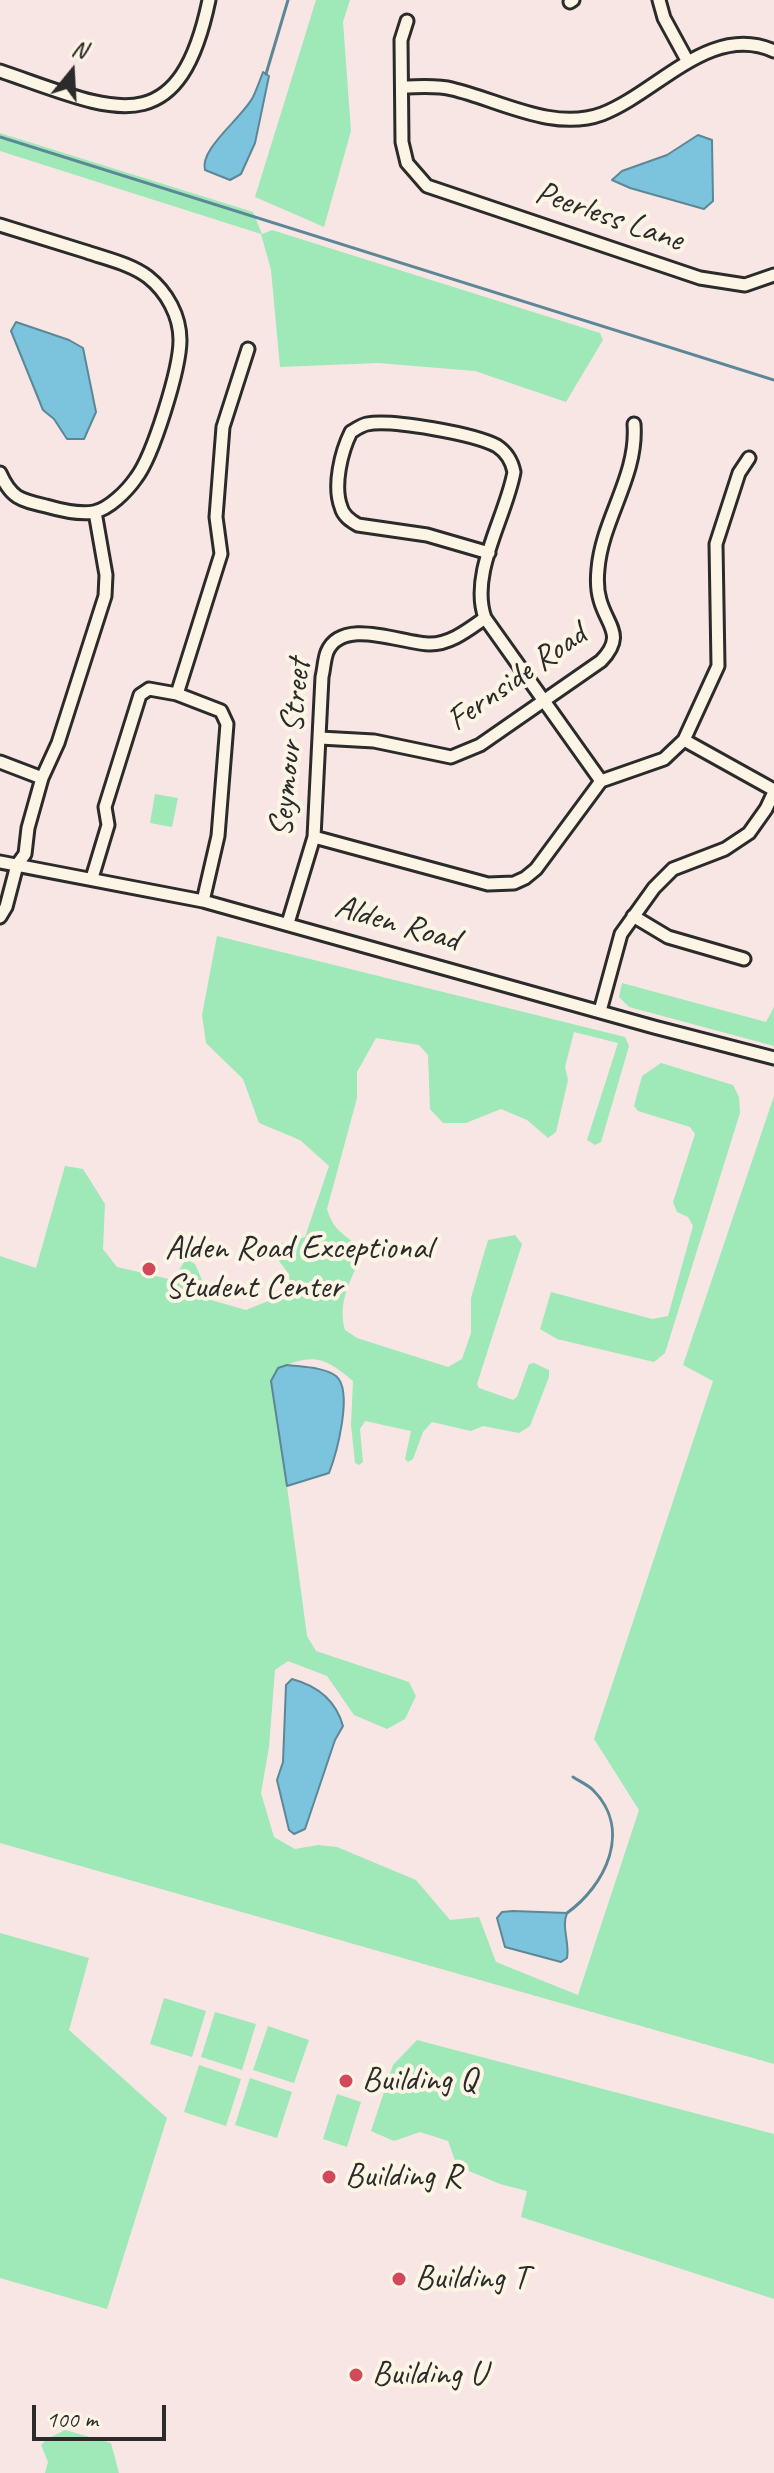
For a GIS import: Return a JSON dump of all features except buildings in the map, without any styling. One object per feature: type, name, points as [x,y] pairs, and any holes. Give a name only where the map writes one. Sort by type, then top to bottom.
[{"type":"street","points":[[0,71],[116,107],[131,107],[153,101],[183,75],[196,47],[209,0]]},
{"type":"street","points":[[659,0],[664,18],[688,62]]},
{"type":"street","points":[[407,21],[401,40],[403,87],[449,88],[531,113],[567,119],[599,115],[634,99],[688,62],[718,48],[740,43],[762,45],[774,51]]},
{"type":"street","name":"Peerless Lane","points":[[403,87],[402,142],[407,163],[427,186],[700,278],[745,285],[774,275]]},
{"type":"street","points":[[0,225],[136,270],[159,287],[172,308],[178,325],[179,352],[152,446],[136,478],[119,496],[95,512],[57,509],[4,492],[0,473]]},
{"type":"street","points":[[177,694],[221,554],[216,517],[223,427],[248,349]]},
{"type":"street","points":[[489,553],[427,535],[358,525],[341,511],[340,476],[345,444],[351,432],[367,424],[383,423],[448,432],[482,441],[504,452],[514,472],[489,553],[480,595],[485,618],[601,781]]},
{"type":"street","name":"Fernside Road","points":[[320,738],[374,741],[451,757],[480,745],[610,652],[614,629],[600,601],[598,565],[635,449],[634,424]]},
{"type":"street","points":[[314,837],[488,884],[514,883],[536,869],[601,781],[664,759],[684,740],[718,666],[716,544],[739,473],[749,458]]},
{"type":"street","points":[[0,917],[6,907],[17,865],[25,854],[28,828],[42,778],[58,743],[105,596],[105,561],[95,512]]},
{"type":"street","name":"Seymour Street","points":[[288,923],[314,837],[322,677],[326,654],[344,636],[358,634],[432,644],[456,637],[485,618]]},
{"type":"street","points":[[92,878],[108,825],[105,807],[140,695],[149,689],[177,694],[221,711],[227,724],[218,836],[203,901]]},
{"type":"street","points":[[600,1011],[621,934],[654,888],[673,869],[725,849],[749,833],[774,791],[684,740]]},
{"type":"street","points":[[0,762],[42,778]]},
{"type":"street","name":"Alden Road","points":[[0,862],[203,901],[774,1058]]},
{"type":"street","points":[[633,916],[657,933],[744,959]]},
{"type":"green space","points":[[316,0],[350,0],[343,22],[351,131],[324,227],[255,197]]},
{"type":"green space","points":[[0,133],[253,212],[262,234],[272,230],[600,333],[603,340],[566,402],[475,371],[378,363],[280,367],[271,270],[261,234],[0,151]]},
{"type":"green space","points":[[155,794],[178,798],[172,827],[150,823]]},
{"type":"green space","points":[[217,936],[625,1037],[629,1046],[601,1142],[595,1145],[587,1140],[618,1043],[574,1032],[565,1067],[568,1080],[556,1132],[548,1138],[527,1120],[501,1109],[466,1123],[443,1123],[430,1109],[428,1055],[419,1045],[376,1038],[357,1072],[357,1098],[327,1209],[335,1226],[362,1255],[344,1301],[345,1330],[357,1338],[448,1367],[462,1359],[471,1333],[471,1298],[488,1240],[515,1235],[522,1244],[477,1384],[479,1388],[513,1400],[517,1397],[529,1364],[549,1370],[530,1426],[519,1433],[483,1426],[471,1431],[432,1422],[423,1432],[413,1459],[408,1462],[405,1459],[411,1431],[365,1421],[360,1429],[363,1462],[359,1465],[355,1463],[351,1425],[353,1381],[334,1366],[318,1360],[310,1359],[278,1368],[287,1486],[307,1636],[316,1651],[409,1682],[416,1696],[405,1719],[387,1729],[354,1715],[327,1676],[288,1661],[275,1670],[269,1747],[261,1793],[274,1837],[295,1849],[318,1845],[337,1847],[416,1880],[450,1920],[479,1917],[496,1962],[578,1995],[639,1810],[594,1739],[713,1381],[683,1365],[774,1096],[774,2064],[0,1843],[0,1256],[36,1268],[65,1166],[83,1169],[105,1204],[103,1249],[117,1267],[173,1280],[186,1259],[195,1264],[211,1300],[246,1310],[291,1292],[289,1274],[268,1247],[305,1237],[329,1166],[300,1140],[259,1123],[243,1079],[206,1043],[202,1015]]},
{"type":"green space","points":[[622,983],[766,1022],[774,1007],[774,1046],[629,1007],[619,997]]},
{"type":"green space","points":[[661,1063],[733,1085],[739,1097],[740,1113],[665,1353],[654,1362],[557,1339],[540,1329],[551,1292],[652,1319],[668,1316],[693,1226],[688,1217],[677,1212],[673,1202],[695,1134],[690,1127],[638,1111],[634,1106],[642,1076]]},
{"type":"green space","points":[[0,1933],[89,1958],[69,2030],[167,2118],[107,2309],[0,2278]]},
{"type":"green space","points":[[164,1998],[206,2011],[192,2057],[150,2044]]},
{"type":"green space","points":[[215,2012],[256,2024],[242,2070],[201,2057]]},
{"type":"green space","points":[[268,2026],[309,2040],[294,2083],[253,2070]]},
{"type":"green space","points":[[417,2040],[774,2134],[774,2299],[521,2217],[527,2191],[500,2184],[457,2166],[448,2141],[420,2132],[394,2141],[371,2131],[393,2065]]},
{"type":"green space","points":[[199,2065],[241,2079],[226,2126],[184,2112]]},
{"type":"green space","points":[[250,2078],[292,2092],[277,2138],[235,2125]]},
{"type":"green space","points":[[337,2094],[361,2102],[347,2147],[323,2139]]},
{"type":"green space","points":[[65,2430],[111,2443],[119,2473],[45,2473],[48,2462],[41,2445]]},
{"type":"water","points":[[263,72],[269,76],[255,143],[241,174],[230,180],[205,170],[209,153],[248,105]]},
{"type":"water","points":[[698,135],[712,140],[713,201],[704,209],[612,180],[622,171],[667,155]]},
{"type":"water","points":[[16,322],[83,348],[96,412],[84,439],[67,439],[54,419],[43,410],[11,331]]},
{"type":"water","points":[[287,1365],[319,1369],[336,1376],[341,1384],[344,1409],[329,1473],[287,1486],[271,1381],[278,1368]]},
{"type":"water","points":[[292,1679],[325,1696],[336,1709],[343,1726],[335,1740],[305,1829],[294,1834],[289,1830],[277,1780],[283,1762],[286,1685]]},
{"type":"water","points":[[502,1912],[567,1913],[567,1958],[561,1962],[505,1947],[497,1918]]},
{"type":"waterway","points":[[266,74],[288,0]]},
{"type":"waterway","points":[[0,137],[774,380]]},
{"type":"waterway","points":[[567,1913],[593,1888],[609,1856],[612,1839],[611,1822],[605,1806],[593,1790],[573,1777]]},
{"type":"place","name":"Alden Road Exceptional Student Center","points":[[149,1269]]},
{"type":"place","name":"Building Q","points":[[346,2081]]},
{"type":"place","name":"Building R","points":[[329,2177]]},
{"type":"place","name":"Building T","points":[[399,2279]]},
{"type":"place","name":"Building U","points":[[356,2375]]}]
